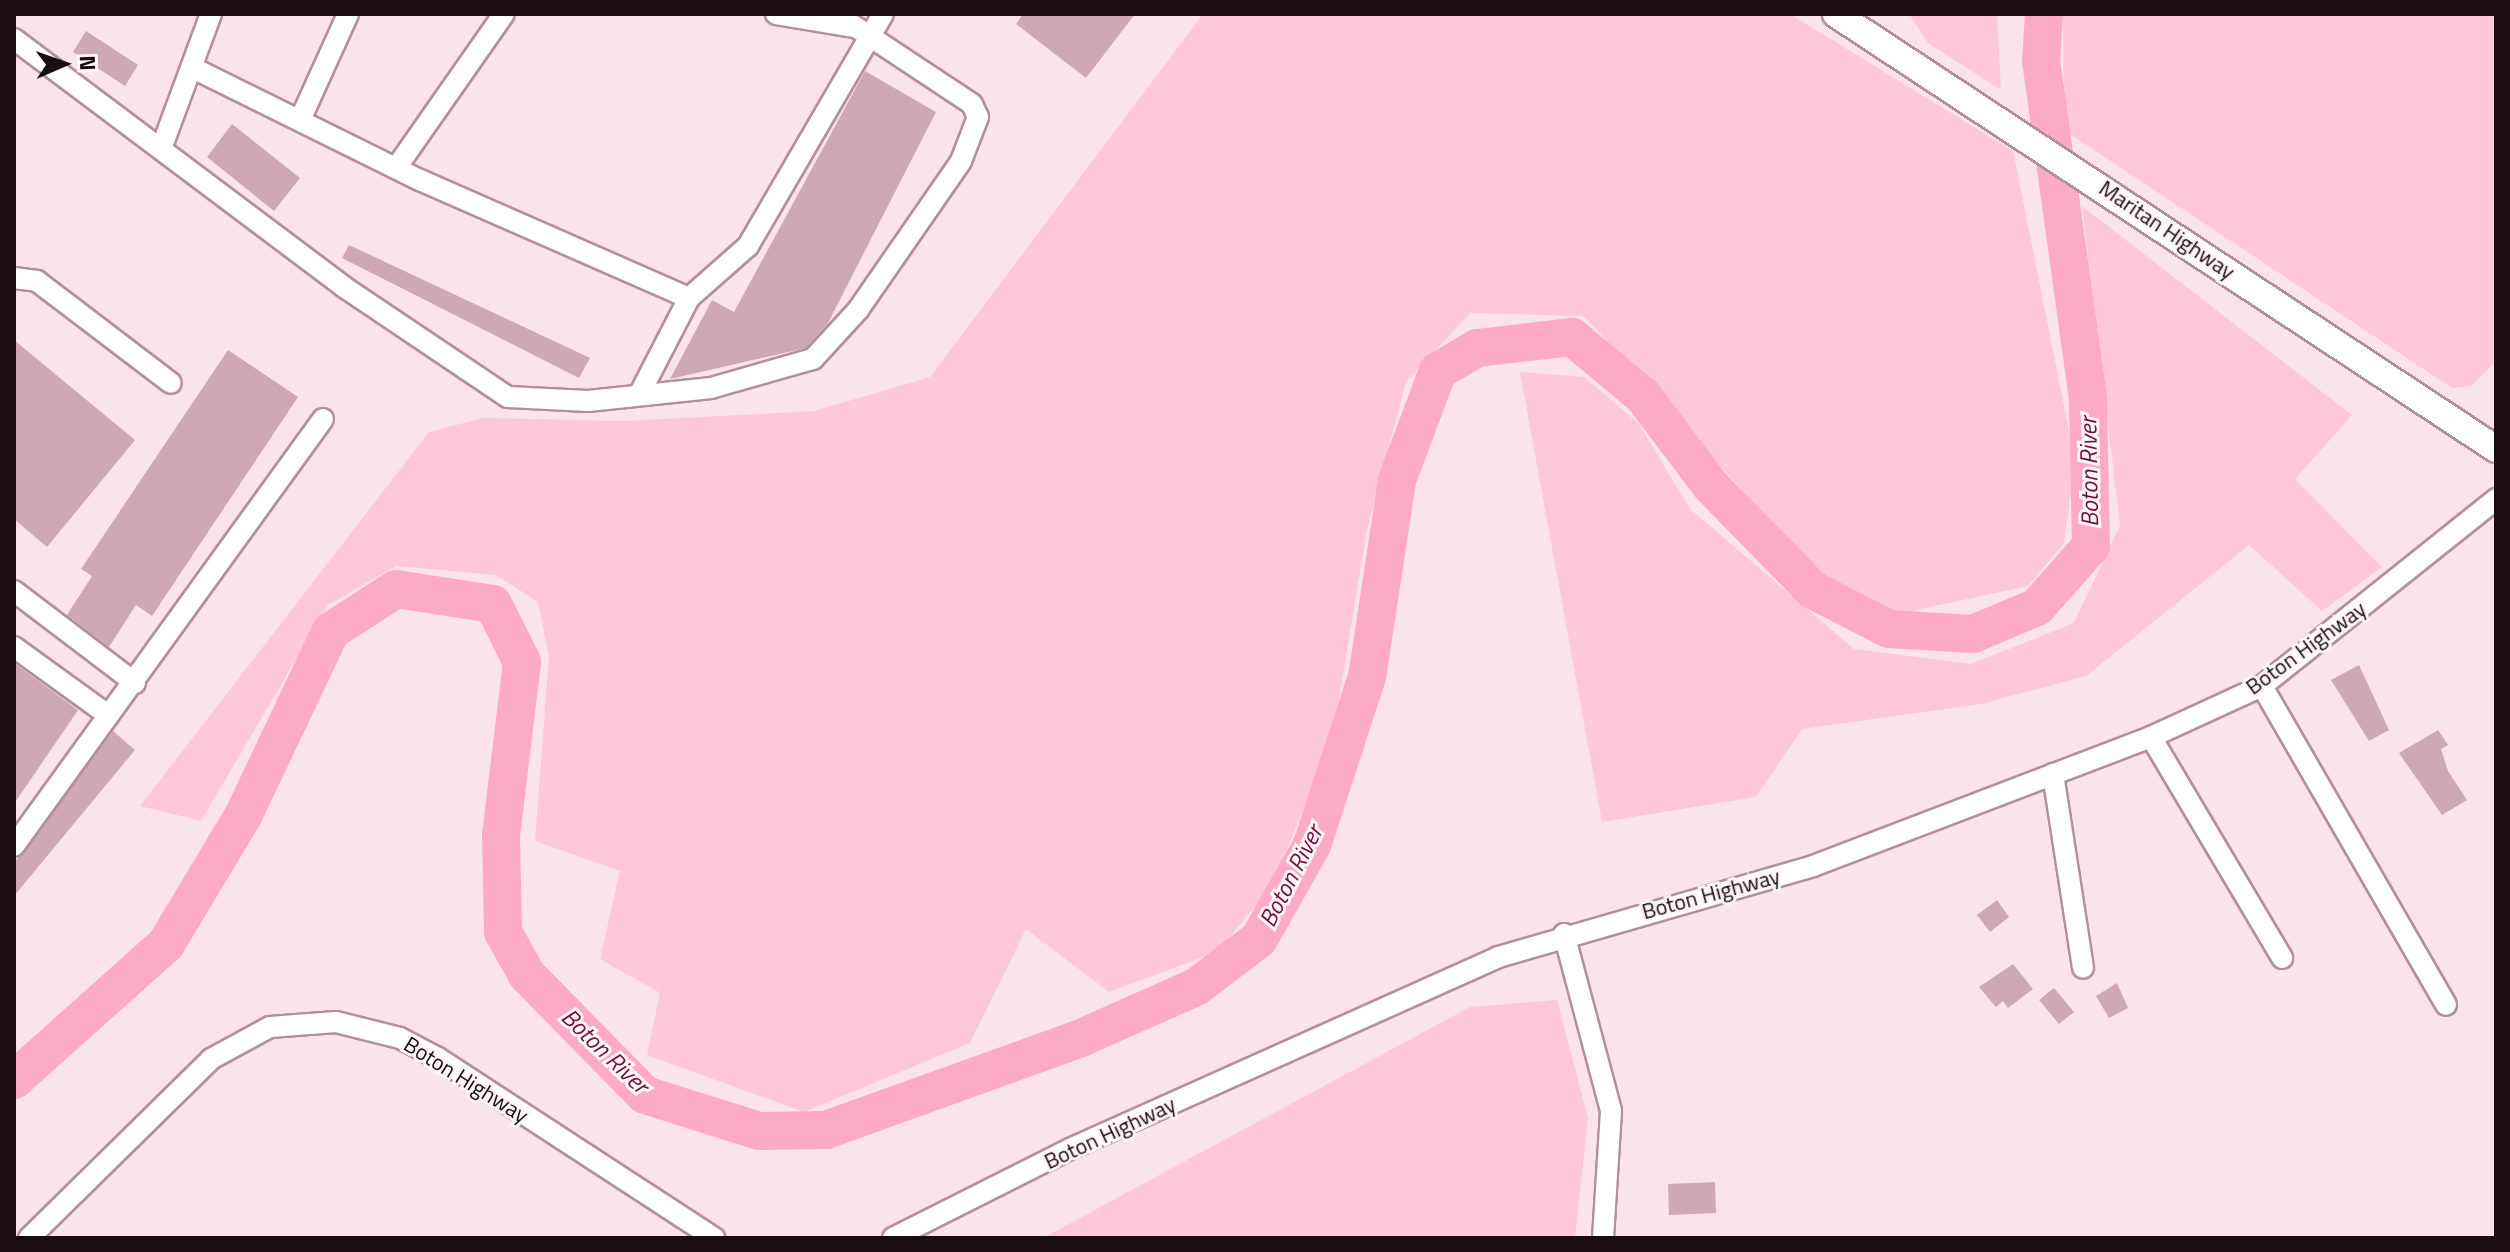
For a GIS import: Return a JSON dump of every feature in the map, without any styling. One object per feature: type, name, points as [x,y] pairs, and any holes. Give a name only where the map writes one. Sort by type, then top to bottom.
[{"type":"main road","name":"Maritan Highway","points":[[1836,14],[1873,25],[1998,119],[2496,449]]},
{"type":"street","points":[[161,149],[195,69],[211,14]]},
{"type":"street","points":[[300,120],[348,14]]},
{"type":"street","points":[[396,168],[504,14]]},
{"type":"street","points":[[776,14],[862,33]]},
{"type":"street","points":[[14,39],[161,149],[508,397],[639,395],[711,388],[813,359],[858,310],[961,161],[978,117],[972,104],[836,14]]},
{"type":"street","points":[[639,395],[689,298],[748,246],[862,33],[883,14]]},
{"type":"street","points":[[195,69],[396,168],[689,298]]},
{"type":"street","points":[[14,278],[37,281],[171,383]]},
{"type":"street","points":[[14,846],[108,715],[135,683],[323,419]]},
{"type":"street","name":"Boton Highway","points":[[893,1238],[1072,1148],[1564,934],[1813,866],[2151,737],[2262,686],[2496,499]]},
{"type":"street","points":[[14,591],[135,683]]},
{"type":"street","points":[[14,647],[108,715]]},
{"type":"street","points":[[2262,686],[2446,1005]]},
{"type":"street","points":[[2151,737],[2282,958]]},
{"type":"street","points":[[2053,774],[2083,968]]},
{"type":"street","points":[[1564,934],[1611,1111],[1603,1238]]},
{"type":"street","name":"Boton Highway","points":[[29,1238],[211,1059],[270,1027],[336,1022],[400,1038],[438,1058],[714,1238]]},
{"type":"shaded area","points":[[1203,14],[1790,14],[2013,151],[2075,461],[2064,543],[2028,586],[1893,615],[1821,577],[1584,316],[1470,313],[1406,382],[1367,530],[1333,736],[1272,886],[1217,952],[1109,992],[1026,929],[970,1043],[804,1112],[647,1055],[660,993],[600,959],[620,871],[535,841],[549,656],[538,602],[496,575],[396,566],[328,605],[201,821],[140,806],[429,432],[483,418],[624,421],[814,411],[930,377]]},
{"type":"shaded area","points":[[1909,14],[1997,14],[2001,90],[1928,43]]},
{"type":"shaded area","points":[[2063,14],[2496,14],[2496,361],[2471,386],[2452,388],[2064,130]]},
{"type":"shaded area","points":[[2082,206],[2352,415],[2295,479],[2382,567],[2322,611],[2249,545],[2086,676],[1981,704],[1802,729],[1756,797],[1602,822],[1520,372],[1584,377],[1639,424],[1690,509],[1854,649],[1971,664],[2074,623],[2120,525]]},
{"type":"shaded area","points":[[1557,1000],[1588,1118],[1575,1238],[1043,1238],[1470,1007]]},
{"type":"building","points":[[1023,14],[1135,14],[1086,78],[1016,24]]},
{"type":"building","points":[[86,31],[138,65],[125,86],[73,52]]},
{"type":"building","points":[[865,71],[936,112],[828,323],[806,348],[670,379],[712,300],[734,312]]},
{"type":"building","points":[[232,124],[300,178],[274,211],[207,157]]},
{"type":"building","points":[[349,245],[590,358],[579,378],[342,258]]},
{"type":"building","points":[[14,340],[135,440],[47,547],[14,519]]},
{"type":"building","points":[[228,350],[298,397],[152,616],[136,605],[109,647],[67,615],[92,576],[81,569]]},
{"type":"building","points":[[14,663],[78,710],[14,804]]},
{"type":"building","points":[[2359,665],[2389,730],[2369,741],[2331,680]]},
{"type":"building","points":[[2438,730],[2448,745],[2441,749],[2448,771],[2467,800],[2442,815],[2399,753]]},
{"type":"building","points":[[113,731],[135,750],[14,896],[14,863]]},
{"type":"building","points":[[1997,900],[2009,917],[1990,932],[1977,915]]},
{"type":"building","points":[[2013,964],[2033,989],[2008,1008],[2003,1001],[1996,1007],[1979,987]]},
{"type":"building","points":[[2117,983],[2128,1008],[2109,1018],[2096,996]]},
{"type":"building","points":[[2054,988],[2074,1012],[2059,1024],[2039,1000]]},
{"type":"building","points":[[1715,1182],[1716,1213],[1669,1215],[1668,1184]]},
{"type":"waterway","name":"Boton River","points":[[14,1080],[166,944],[243,816],[331,631],[396,589],[493,604],[522,662],[501,835],[503,932],[527,975],[645,1095],[759,1131],[826,1130],[1081,1038],[1196,987],[1259,939],[1312,845],[1367,677],[1397,480],[1438,371],[1477,348],[1572,337],[1643,396],[1711,486],[1813,590],[1889,629],[1973,634],[2037,607],[2091,546],[2088,399],[2041,62],[2044,14]]}]
